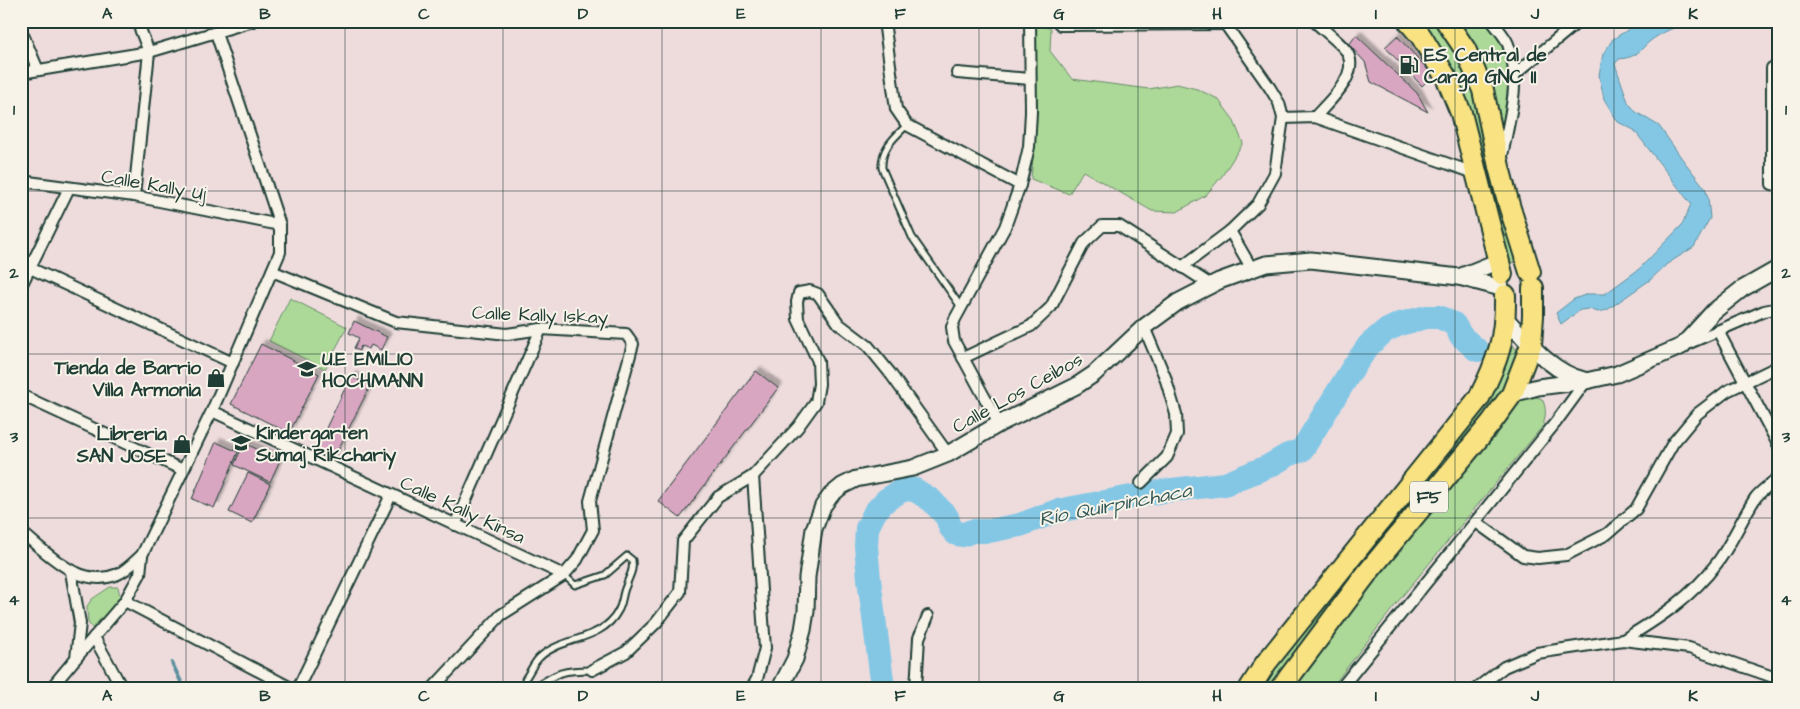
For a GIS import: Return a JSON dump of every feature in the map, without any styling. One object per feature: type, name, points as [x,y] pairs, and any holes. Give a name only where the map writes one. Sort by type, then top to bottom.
[{"type":"highway","name":"F5","points":[[1250,688],[1266,663],[1479,398],[1498,358],[1506,319],[1502,279],[1478,175],[1461,112],[1448,79],[1408,21]]},
{"type":"highway","name":"F5","points":[[1281,688],[1368,572],[1491,423],[1512,394],[1531,346],[1534,316],[1532,280],[1499,167],[1483,90],[1465,49],[1446,21]]},
{"type":"highway","points":[[1515,265],[1521,266],[1532,280],[1526,297],[1521,299],[1510,298],[1502,279],[1510,267],[1515,265]]},
{"type":"street","points":[[134,196],[149,52],[137,21]]},
{"type":"street","points":[[21,73],[149,52],[253,21]]},
{"type":"street","points":[[884,21],[896,109],[906,125],[1020,185]]},
{"type":"street","points":[[999,424],[954,342],[952,327],[1005,227],[1020,185],[1029,147],[1031,112],[1030,21]]},
{"type":"street","points":[[1057,21],[1061,25],[1224,23],[1240,21],[1240,45]]},
{"type":"street","points":[[1314,21],[1348,53],[1351,68],[1347,78],[1315,117]]},
{"type":"street","points":[[1492,21],[1507,42],[1515,74],[1499,167]]},
{"type":"street","points":[[1515,74],[1580,21]]},
{"type":"street","points":[[1182,267],[1230,231],[1258,204],[1275,173],[1283,118],[1279,103],[1224,23]]},
{"type":"street","points":[[21,30],[38,70]]},
{"type":"street","points":[[51,688],[125,601],[140,574],[142,555],[212,412],[280,252],[280,225],[216,33]]},
{"type":"street","points":[[1779,68],[1772,68],[1772,184],[1779,186]]},
{"type":"street","points":[[957,73],[1030,79]]},
{"type":"street","points":[[1283,118],[1315,117],[1478,175]]},
{"type":"street","name":"Calle Kally Uj","points":[[21,181],[134,196],[280,225]]},
{"type":"street","points":[[21,286],[70,188]]},
{"type":"street","points":[[963,358],[1031,326],[1051,307],[1084,243],[1102,226],[1119,226],[1211,285]]},
{"type":"street","points":[[1230,231],[1252,269]]},
{"type":"street","name":"Calle Los Ceibos","points":[[780,688],[795,659],[803,630],[811,540],[823,506],[831,495],[842,486],[856,479],[913,468],[948,454],[999,424],[1076,386],[1094,374],[1144,326],[1178,302],[1211,285],[1266,264],[1311,260],[1460,277],[1502,279]]},
{"type":"street","points":[[30,268],[233,364]]},
{"type":"street","points":[[1682,346],[1720,306],[1742,289],[1779,268]]},
{"type":"street","name":"Calle Kally Iskay","points":[[272,271],[396,322],[507,334],[541,329],[626,334],[633,344],[590,501],[593,530],[578,560],[564,576]]},
{"type":"street","name":"Calle Los Ceibos","points":[[1460,277],[1502,279]]},
{"type":"street","points":[[592,670],[626,652],[656,623],[680,592],[682,541],[718,497],[753,476],[798,427],[816,402],[819,384],[818,361],[798,319],[797,302],[799,293],[810,292],[818,294],[839,324],[868,346],[890,373],[948,454]]},
{"type":"street","points":[[1512,394],[1538,387],[1586,381],[1617,374],[1764,311],[1779,308]]},
{"type":"street","points":[[1506,319],[1531,346],[1553,365],[1573,378],[1586,381]]},
{"type":"street","points":[[1141,483],[1167,457],[1177,434],[1176,414],[1165,377],[1144,326]]},
{"type":"street","points":[[456,525],[541,329]]},
{"type":"street","points":[[1718,331],[1779,446]]},
{"type":"street","points":[[1476,522],[1523,556],[1538,558],[1566,555],[1608,534],[1636,509],[1673,443],[1697,414],[1727,392],[1779,366]]},
{"type":"street","points":[[1341,688],[1556,422],[1586,381]]},
{"type":"street","points":[[21,395],[183,470]]},
{"type":"street","name":"Calle Kally Kinsa","points":[[212,412],[564,576]]},
{"type":"street","points":[[752,688],[757,679],[764,648],[753,476]]},
{"type":"street","points":[[1623,640],[1655,621],[1691,593],[1717,564],[1757,496],[1779,477]]},
{"type":"street","points":[[298,688],[391,495]]},
{"type":"street","points":[[21,532],[71,572],[97,579],[119,574],[142,555]]},
{"type":"street","points":[[71,572],[80,623],[76,658]]},
{"type":"street","points":[[433,688],[501,615],[564,576]]},
{"type":"street","points":[[125,601],[291,688]]},
{"type":"street","points":[[916,688],[919,638],[928,616]]},
{"type":"street","points":[[94,637],[122,688]]},
{"type":"street","points":[[1477,688],[1504,666],[1537,653],[1623,640],[1689,648],[1779,679]]},
{"type":"lane","points":[[906,125],[887,146],[881,157],[882,168],[912,237],[961,307]]},
{"type":"lane","points":[[564,576],[575,585],[605,575],[627,556],[632,560],[633,568],[618,613],[596,633],[548,651],[539,657],[525,679],[527,687],[532,688],[552,676],[568,670],[592,670]]},
{"type":"green space","points":[[1422,21],[1434,21],[1446,36],[1456,51],[1477,101],[1519,259],[1506,265],[1467,102],[1449,61]]},
{"type":"green space","points":[[1459,21],[1484,21],[1504,51],[1508,78],[1503,139],[1489,77],[1477,48]]},
{"type":"green space","points":[[1036,26],[1051,28],[1050,51],[1072,79],[1149,89],[1177,84],[1197,89],[1218,99],[1233,119],[1243,143],[1222,176],[1206,195],[1177,212],[1152,211],[1083,171],[1069,194],[1031,179],[1036,122]]},
{"type":"green space","points":[[290,298],[347,327],[325,369],[269,341]]},
{"type":"green space","points":[[1511,342],[1518,352],[1502,392],[1272,688],[1259,688],[1493,393],[1504,369]]},
{"type":"green space","points":[[1531,395],[1542,399],[1544,402],[1545,413],[1542,427],[1400,599],[1331,688],[1291,688],[1392,556],[1520,399]]},
{"type":"green space","points":[[110,587],[118,587],[120,596],[98,629],[91,627],[88,622],[87,606],[92,599]]},
{"type":"water","points":[[1642,21],[1692,21],[1659,35],[1636,54],[1619,59],[1615,64],[1628,102],[1636,112],[1659,126],[1705,188],[1710,218],[1694,247],[1667,264],[1650,280],[1607,310],[1598,312],[1589,309],[1580,310],[1561,324],[1556,313],[1574,299],[1588,294],[1605,294],[1639,269],[1682,225],[1691,204],[1634,130],[1618,122],[1604,99],[1599,75],[1603,54],[1613,39]]},
{"type":"building","points":[[1356,35],[1417,93],[1428,112],[1371,82],[1365,62],[1349,45]]},
{"type":"building","points":[[1397,36],[1433,75],[1422,86],[1385,47]]},
{"type":"building","points":[[354,321],[387,337],[381,350],[371,345],[369,349],[361,346],[359,351],[354,348],[359,338],[349,333]]},
{"type":"building","points":[[261,344],[319,374],[289,433],[231,404]]},
{"type":"building","points":[[756,371],[778,388],[680,518],[658,501]]},
{"type":"building","points":[[351,376],[370,386],[332,462],[314,453]]},
{"type":"building","points":[[216,442],[238,452],[214,508],[192,499]]},
{"type":"building","points":[[244,443],[280,460],[270,482],[234,465]]},
{"type":"building","points":[[248,473],[270,484],[252,523],[229,512]]},
{"type":"waterway","name":"Río Quirpinchaca","points":[[883,688],[869,579],[866,546],[867,528],[875,512],[886,500],[904,489],[915,490],[931,500],[947,517],[950,527],[956,534],[962,535],[972,531],[989,531],[1020,525],[1057,511],[1163,491],[1225,484],[1302,450],[1352,369],[1369,345],[1385,331],[1400,324],[1426,317],[1439,317],[1454,324],[1461,336],[1477,350]]},
{"type":"waterway","points":[[172,663],[184,688]]},
{"type":"place","name":"ES Central de Carga GNC II","points":[[1409,65]]},
{"type":"place","name":"U.E EMILIO HOCHMANN","points":[[307,369]]},
{"type":"place","name":"Tienda de Barrio Villa Armonia","points":[[216,378]]},
{"type":"place","name":"Kindergarten Sumaj Rikchariy","points":[[241,443]]},
{"type":"place","name":"Libreria SAN JOSE","points":[[182,444]]}]
